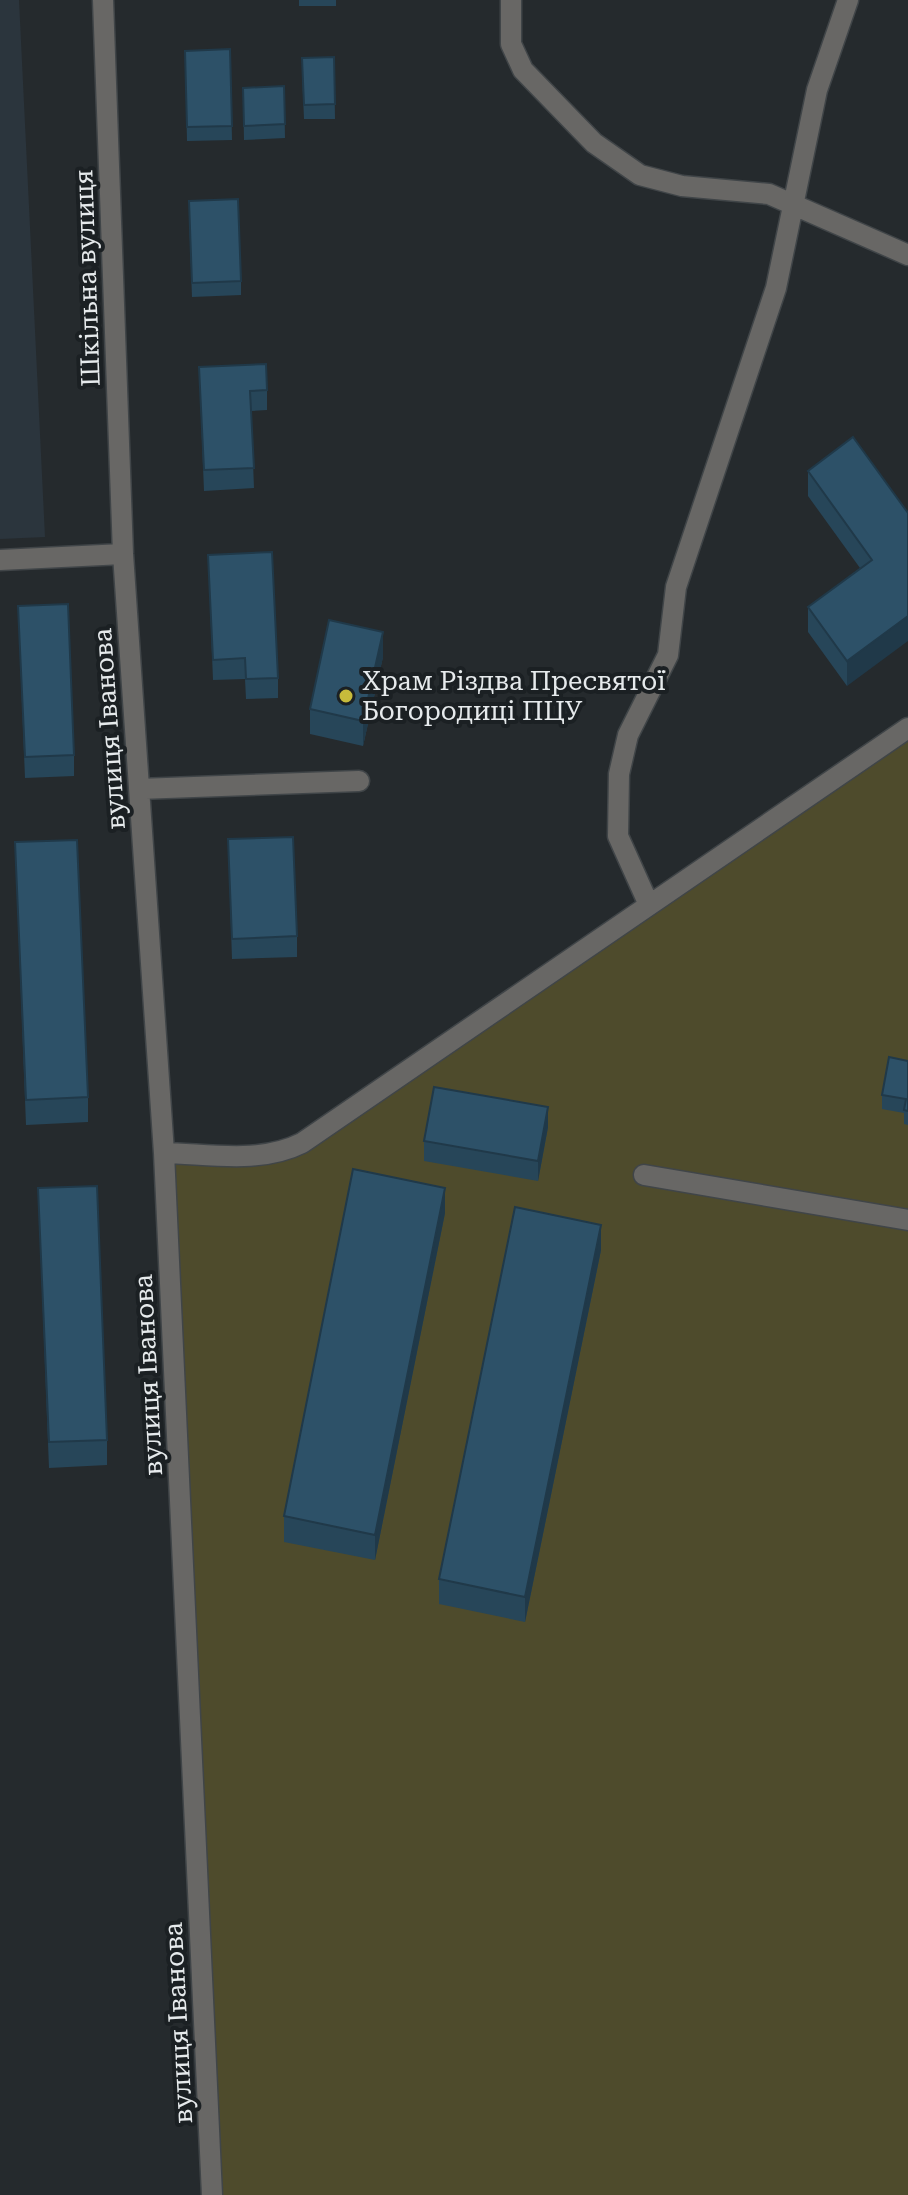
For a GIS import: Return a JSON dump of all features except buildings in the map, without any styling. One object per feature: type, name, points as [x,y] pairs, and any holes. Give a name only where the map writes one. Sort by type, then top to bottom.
[{"type":"street","name":"Шкільна вулиця","points":[[103,0],[123,554]]},
{"type":"street","points":[[511,0],[511,44],[523,70],[594,143],[640,175],[682,186],[769,194],[908,255]]},
{"type":"street","points":[[649,905],[618,836],[619,774],[628,735],[668,655],[676,587],[776,288],[817,90],[848,0]]},
{"type":"street","points":[[0,560],[123,554]]},
{"type":"street","name":"вулиця Іванова","points":[[123,554],[164,1153],[212,2195]]},
{"type":"street","points":[[164,1153],[263,1155],[302,1143],[908,728]]},
{"type":"street","points":[[139,789],[359,781]]},
{"type":"street","points":[[644,1175],[908,1220]]},
{"type":"shaded area","points":[[0,0],[19,0],[45,537],[0,539]]},
{"type":"shaded area","points":[[908,728],[908,2195],[212,2195],[164,1153],[272,1154]]},
{"type":"place","name":"Храм Різдва Пресвятої Богородиці ПЦУ","points":[[346,696]]}]
